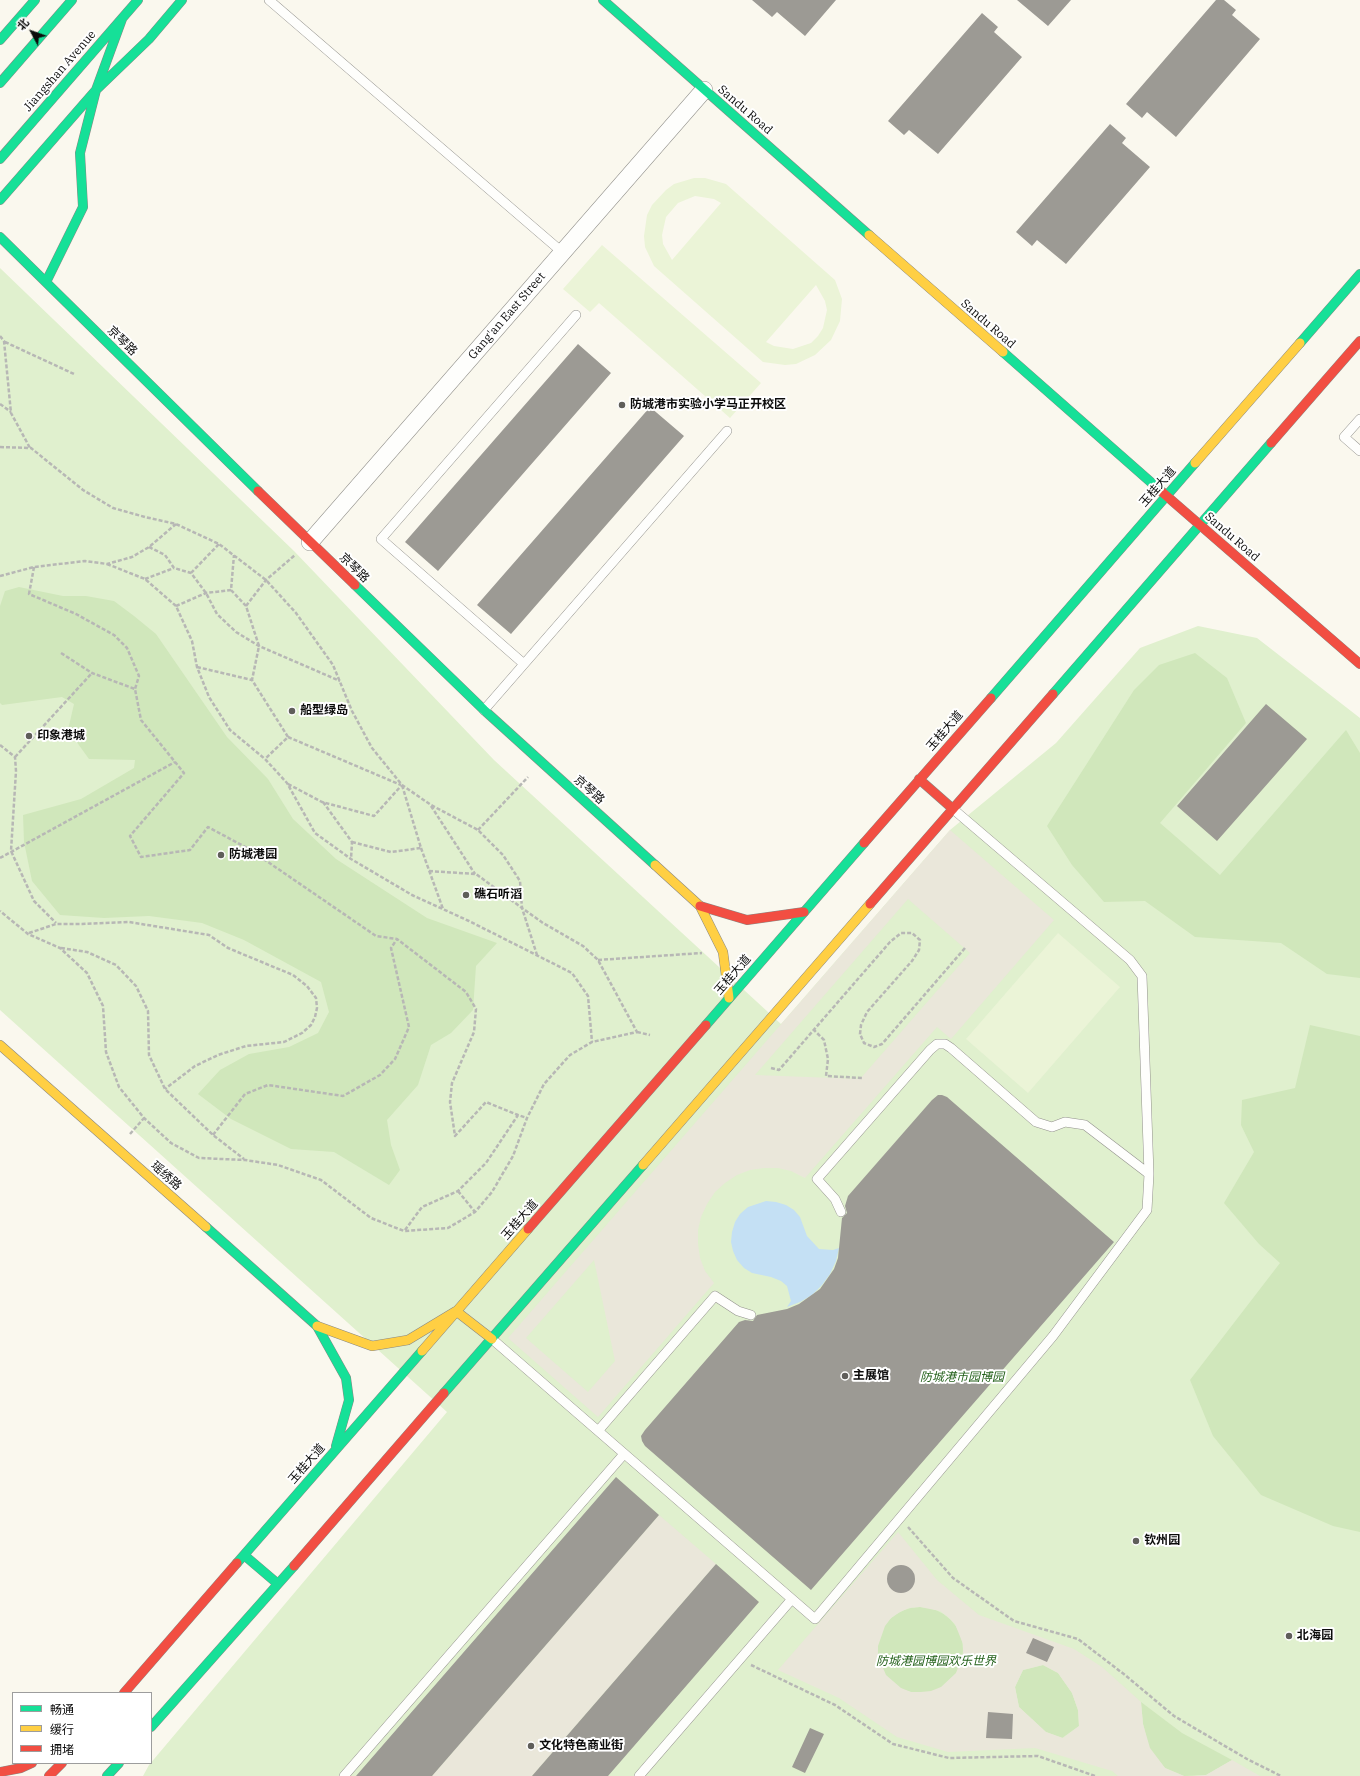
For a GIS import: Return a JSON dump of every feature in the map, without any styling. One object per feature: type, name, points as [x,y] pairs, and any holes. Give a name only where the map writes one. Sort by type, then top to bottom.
[{"type":"main road","points":[[0,40],[35,0]]},
{"type":"main road","points":[[0,83],[72,0]]},
{"type":"main road","name":"Jiangshan Avenue","points":[[0,159],[138,0]]},
{"type":"main road","points":[[0,200],[96,90],[149,39],[182,0]]},
{"type":"main road","name":"Sandu Road","points":[[603,0],[1166,496],[1360,664]]},
{"type":"main road","points":[[46,282],[83,207],[80,153],[96,90],[122,18]]},
{"type":"main road","name":"京琴路","points":[[0,238],[310,542],[484,710],[700,906]]},
{"type":"main road","name":"玉桂大道","points":[[125,1692],[1360,274]]},
{"type":"main road","points":[[152,1726],[492,1339],[1360,341]]},
{"type":"main road","points":[[919,779],[953,809]]},
{"type":"main road","points":[[700,906],[747,920],[804,912]]},
{"type":"main road","points":[[700,906],[723,952],[729,998]]},
{"type":"main road","name":"瑶绣路","points":[[0,1045],[317,1326]]},
{"type":"main road","points":[[317,1326],[372,1346],[408,1340],[456,1311],[492,1339]]},
{"type":"main road","points":[[317,1326],[346,1378],[349,1400],[334,1452]]},
{"type":"main road","points":[[244,1555],[278,1584]]},
{"type":"main road","points":[[0,1772],[22,1768],[30,1764]]},
{"type":"main road","points":[[50,1776],[61,1764]]},
{"type":"main road","points":[[107,1776],[115,1769]]},
{"type":"street","name":"Gang'an East Street","points":[[310,542],[704,90]]},
{"type":"lane","points":[[269,0],[562,252]]},
{"type":"lane","points":[[524,664],[381,539],[576,315]]},
{"type":"lane","points":[[1360,419],[1344,438],[1360,451]]},
{"type":"lane","points":[[484,710],[727,431]]},
{"type":"lane","points":[[492,1339],[815,1619],[1053,1336],[1147,1210],[1149,1174],[1142,976],[1130,960],[953,809]]},
{"type":"lane","points":[[841,1212],[831,1194],[817,1179],[930,1050],[937,1044],[945,1044],[951,1048],[1036,1122],[1052,1127],[1065,1122],[1085,1125],[1149,1174]]},
{"type":"lane","points":[[598,1431],[715,1296],[738,1311],[752,1315]]},
{"type":"lane","points":[[344,1776],[624,1454]]},
{"type":"lane","points":[[639,1776],[792,1599]]},
{"type":"path","points":[[0,336],[4,341],[74,374]]},
{"type":"path","points":[[4,341],[11,413]]},
{"type":"path","points":[[0,404],[11,413],[30,448],[83,490],[113,508],[176,524],[219,544],[266,580],[296,613],[333,664],[352,710],[372,748],[402,785],[421,848],[443,909]]},
{"type":"path","points":[[0,447],[30,448]]},
{"type":"path","points":[[107,564],[132,557],[149,547],[176,524]]},
{"type":"path","points":[[246,606],[266,580],[310,542]]},
{"type":"path","points":[[192,574],[219,544]]},
{"type":"path","points":[[149,547],[165,555],[174,568],[192,574],[206,593],[217,614],[236,632],[259,646],[340,681]]},
{"type":"path","points":[[234,555],[231,590],[246,606],[259,646],[252,680]]},
{"type":"path","points":[[0,576],[34,567],[85,561],[107,564],[145,580],[176,606],[192,641],[197,667],[209,697],[230,730],[265,759],[287,783],[315,833],[350,858],[412,895],[572,973],[588,996],[592,1042]]},
{"type":"path","points":[[34,567],[29,594],[76,614],[114,635],[127,648],[139,676],[136,689],[141,720],[184,773],[130,836],[141,857],[190,850],[208,827],[248,849],[376,936],[397,939],[466,992],[476,1009],[474,1032],[452,1083],[450,1102],[455,1136],[486,1102],[527,1118]]},
{"type":"path","points":[[145,580],[174,568]]},
{"type":"path","points":[[176,606],[206,593],[231,590]]},
{"type":"path","points":[[61,653],[92,673],[136,689]]},
{"type":"path","points":[[197,667],[252,680],[288,736],[402,785],[431,805],[478,830],[503,855],[520,881],[522,908],[538,956]]},
{"type":"path","points":[[56,924],[34,901],[11,851],[16,771],[15,757],[92,673]]},
{"type":"path","points":[[265,759],[288,736]]},
{"type":"path","points":[[0,745],[15,757]]},
{"type":"path","points":[[0,858],[175,762]]},
{"type":"path","points":[[478,830],[542,762]]},
{"type":"path","points":[[287,783],[322,802],[374,816],[402,785]]},
{"type":"path","points":[[322,802],[352,842],[391,852],[421,848]]},
{"type":"path","points":[[431,805],[476,874],[543,923],[583,946],[598,960],[637,1032]]},
{"type":"path","points":[[350,858],[352,842]]},
{"type":"path","points":[[429,871],[476,874]]},
{"type":"path","points":[[0,911],[28,934],[60,948],[87,952],[116,965],[136,986],[148,1011],[149,1055],[165,1089],[213,1136],[245,1160]]},
{"type":"path","points":[[28,934],[56,924],[129,922],[209,934],[228,948],[293,975],[307,986],[316,998],[317,1008],[315,1017],[311,1025],[302,1033],[284,1042],[246,1046],[218,1055],[195,1066],[165,1089]]},
{"type":"path","points":[[771,1068],[779,1070],[890,942],[901,933],[912,932],[920,940],[919,950],[912,961],[867,1012],[861,1025],[860,1034],[864,1043],[874,1047],[882,1044],[965,948]]},
{"type":"path","points":[[213,1136],[245,1094],[268,1085],[343,1096],[380,1075],[395,1059],[409,1027],[392,948],[397,939]]},
{"type":"path","points":[[60,948],[87,973],[102,1006],[106,1052],[119,1087],[144,1118],[171,1143],[200,1158],[245,1160],[278,1165],[321,1180],[371,1218],[404,1231],[448,1228],[475,1212],[492,1192],[513,1156],[527,1118],[544,1084],[570,1054],[592,1042],[637,1032],[650,1035]]},
{"type":"path","points":[[598,960],[723,952]]},
{"type":"path","points":[[813,1029],[824,1040],[828,1059],[826,1076],[862,1078]]},
{"type":"path","points":[[404,1231],[422,1207],[458,1191],[486,1163],[518,1115]]},
{"type":"path","points":[[458,1191],[475,1212]]},
{"type":"path","points":[[900,1518],[953,1578],[1014,1621],[1078,1639],[1125,1675],[1174,1716],[1247,1759],[1281,1776]]},
{"type":"path","points":[[740,1660],[835,1705],[893,1744],[948,1758],[1038,1756],[1095,1776]]},
{"type":"green space","points":[[694,178],[705,178],[726,184],[835,280],[842,299],[840,321],[831,340],[815,355],[796,364],[785,365],[763,362],[654,266],[645,247],[644,236],[647,215],[652,205],[674,184]],"holes":[[[695,196],[714,199],[721,203],[672,260],[663,244],[662,235],[666,217],[678,203]],[[816,285],[825,301],[827,310],[823,328],[818,336],[811,343],[793,349],[774,346],[766,342]]]},
{"type":"green space","points":[[602,245],[761,383],[730,418],[599,303],[590,312],[563,289]]},
{"type":"green space","name":"防城港市园博园","points":[[0,268],[294,551],[494,760],[781,1024],[950,830],[1056,743],[1140,648],[1198,626],[1257,638],[1360,718],[1360,1776],[143,1776],[149,1765],[152,1764],[152,1761],[447,1412],[0,1010]]},
{"type":"green space","points":[[19,587],[63,596],[86,596],[114,601],[156,634],[227,737],[268,779],[293,819],[336,859],[427,918],[497,943],[476,966],[473,1010],[451,1033],[431,1045],[418,1085],[387,1120],[391,1145],[400,1170],[389,1185],[334,1152],[291,1149],[231,1119],[198,1094],[220,1070],[249,1054],[289,1047],[318,1033],[329,1012],[321,982],[244,940],[202,923],[149,916],[104,918],[60,915],[32,881],[24,842],[23,815],[81,799],[134,768],[135,760],[89,759],[68,730],[74,704],[62,697],[2,705],[0,703],[0,606],[5,591]]},
{"type":"green space","points":[[1195,653],[1227,678],[1246,723],[1160,823],[1220,875],[1346,730],[1360,753],[1360,978],[1327,974],[1281,943],[1195,937],[1145,901],[1104,902],[1072,865],[1047,826],[1134,690],[1159,665]]},
{"type":"green space","points":[[1058,933],[1120,987],[1028,1093],[966,1039]]},
{"type":"green space","points":[[1310,1025],[1360,1036],[1360,1532],[1333,1526],[1261,1495],[1213,1436],[1190,1380],[1280,1263],[1259,1244],[1224,1203],[1254,1152],[1241,1125],[1242,1100],[1295,1088]]},
{"type":"green space","name":"防城港园博园欢乐世界","points":[[920,1607],[936,1611],[950,1620],[959,1634],[963,1650],[959,1666],[950,1680],[936,1689],[920,1693],[904,1689],[890,1680],[881,1666],[877,1650],[881,1634],[890,1620],[904,1611]]},
{"type":"green space","points":[[1043,1665],[1058,1673],[1072,1693],[1078,1710],[1079,1726],[1062,1738],[1046,1732],[1019,1707],[1015,1687],[1023,1670]]},
{"type":"green space","points":[[1141,1702],[1182,1733],[1232,1760],[1206,1775],[1184,1776],[1165,1768],[1149,1748],[1143,1724]]},
{"type":"shaded area","points":[[950,830],[1054,920],[951,1039],[937,1027],[805,1178],[791,1171],[778,1168],[750,1170],[737,1175],[715,1192],[701,1217],[698,1230],[700,1258],[705,1271],[714,1283],[598,1417],[508,1338]],"holes":[[[908,899],[970,953],[860,1079],[755,1075]],[[594,1260],[615,1361],[588,1392],[526,1338]]]},
{"type":"shaded area","points":[[659,1515],[716,1564],[532,1776],[432,1776]]},
{"type":"shaded area","points":[[898,1532],[937,1580],[979,1615],[1074,1649],[1102,1667],[1141,1702],[1143,1724],[1150,1748],[1165,1768],[1184,1776],[1118,1776],[1112,1771],[1035,1748],[948,1752],[897,1737],[839,1698],[778,1670]],"holes":[[[920,1607],[940,1611],[955,1624],[963,1644],[963,1654],[956,1673],[941,1687],[931,1691],[911,1692],[901,1688],[886,1675],[878,1656],[878,1646],[885,1626],[891,1618],[909,1608]],[[1043,1665],[1058,1673],[1072,1693],[1078,1710],[1079,1726],[1063,1738],[1046,1732],[1019,1707],[1015,1687],[1023,1670]]]},
{"type":"shaded area","points":[[1232,1760],[1260,1776],[1193,1776],[1206,1775]]},
{"type":"water","points":[[766,1201],[786,1205],[794,1210],[800,1217],[807,1236],[819,1249],[833,1250],[839,1248],[836,1261],[830,1274],[822,1285],[812,1295],[787,1307],[791,1301],[787,1286],[781,1281],[752,1273],[744,1268],[737,1260],[731,1242],[735,1222],[740,1214],[748,1207]]},
{"type":"building","points":[[752,0],[836,0],[805,36],[777,12],[772,17]]},
{"type":"building","points":[[1017,0],[1071,0],[1048,26]]},
{"type":"building","points":[[1216,0],[1224,0],[1236,10],[1232,15],[1260,39],[1176,137],[1147,112],[1142,118],[1126,104]]},
{"type":"building","points":[[982,13],[998,27],[994,32],[1022,57],[938,154],[909,130],[904,135],[888,121]]},
{"type":"building","points":[[1110,124],[1126,138],[1122,143],[1150,167],[1066,264],[1037,240],[1032,246],[1016,232]]},
{"type":"building","points":[[578,344],[611,373],[438,571],[405,542]]},
{"type":"building","points":[[650,407],[684,436],[511,634],[477,605]]},
{"type":"building","points":[[1266,704],[1307,739],[1217,841],[1177,806]]},
{"type":"building","name":"主展馆","points":[[938,1095],[947,1097],[1114,1242],[811,1590],[645,1446],[641,1436],[739,1322],[745,1320],[753,1321],[757,1315],[787,1309],[799,1304],[820,1289],[834,1269],[838,1258],[842,1218],[847,1213],[845,1206],[848,1196]]},
{"type":"building","points":[[616,1477],[659,1515],[432,1776],[356,1776]]},
{"type":"building","points":[[716,1564],[759,1602],[608,1776],[532,1776]]},
{"type":"building","points":[[901,1565],[911,1569],[915,1579],[911,1589],[901,1593],[891,1589],[887,1579],[891,1569]]},
{"type":"building","points":[[1033,1638],[1054,1647],[1047,1662],[1026,1653]]},
{"type":"building","points":[[988,1712],[1013,1714],[1012,1739],[986,1738]]},
{"type":"building","points":[[810,1728],[824,1734],[805,1773],[792,1767]]},
{"type":"traffic: fast","points":[[0,40],[35,0]]},
{"type":"traffic: fast","points":[[0,83],[72,0]]},
{"type":"traffic: fast","points":[[0,159],[138,0]]},
{"type":"traffic: fast","points":[[0,200],[96,90],[149,39],[182,0]]},
{"type":"traffic: fast","points":[[603,0],[869,235]]},
{"type":"traffic: fast","points":[[46,282],[83,207],[80,153],[96,90],[122,19]]},
{"type":"traffic: fast","points":[[0,237],[258,491]]},
{"type":"traffic: fast","points":[[1300,343],[1360,274]]},
{"type":"traffic: fast","points":[[1003,352],[1162,492]]},
{"type":"traffic: fast","points":[[1053,694],[1271,443]]},
{"type":"traffic: fast","points":[[991,698],[1195,463]]},
{"type":"traffic: fast","points":[[355,585],[484,710],[655,865]]},
{"type":"traffic: fast","points":[[706,1025],[864,843]]},
{"type":"traffic: fast","points":[[444,1393],[643,1165]]},
{"type":"traffic: fast","points":[[206,1227],[317,1326],[346,1378],[349,1400],[336,1446]]},
{"type":"traffic: fast","points":[[237,1563],[422,1351]]},
{"type":"traffic: fast","points":[[244,1555],[278,1584]]},
{"type":"traffic: fast","points":[[152,1726],[294,1566]]},
{"type":"traffic: fast","points":[[107,1776],[118,1764]]},
{"type":"traffic: slow","points":[[869,235],[1003,352]]},
{"type":"traffic: slow","points":[[1195,463],[1300,343]]},
{"type":"traffic: slow","points":[[655,865],[700,906],[723,952],[729,998]]},
{"type":"traffic: slow","points":[[643,1165],[870,904]]},
{"type":"traffic: slow","points":[[0,1045],[206,1227]]},
{"type":"traffic: slow","points":[[422,1351],[528,1229]]},
{"type":"traffic: slow","points":[[317,1326],[372,1346],[408,1340],[456,1311],[492,1339]]},
{"type":"traffic: jam","points":[[1271,443],[1360,341]]},
{"type":"traffic: jam","points":[[258,491],[355,585]]},
{"type":"traffic: jam","points":[[1162,492],[1360,664]]},
{"type":"traffic: jam","points":[[870,904],[1053,694]]},
{"type":"traffic: jam","points":[[864,843],[991,698]]},
{"type":"traffic: jam","points":[[919,779],[953,809]]},
{"type":"traffic: jam","points":[[700,906],[747,920],[804,912]]},
{"type":"traffic: jam","points":[[528,1229],[706,1025]]},
{"type":"traffic: jam","points":[[294,1566],[444,1393]]},
{"type":"traffic: jam","points":[[125,1692],[237,1563]]},
{"type":"traffic: jam","points":[[0,1772],[21,1768],[30,1764]]},
{"type":"traffic: jam","points":[[49,1776],[61,1764]]},
{"type":"place","name":"防城港市实验小学马正开校区","points":[[622,405]]},
{"type":"place","name":"船型绿岛","points":[[292,711]]},
{"type":"place","name":"印象港城","points":[[29,736]]},
{"type":"place","name":"防城港园","points":[[221,855]]},
{"type":"place","name":"礁石听滔","points":[[466,895]]},
{"type":"place","name":"主展馆","points":[[845,1376]]},
{"type":"place","name":"钦州园","points":[[1136,1541]]},
{"type":"place","name":"北海园","points":[[1289,1636]]},
{"type":"place","name":"文化特色商业街","points":[[531,1746]]}]
